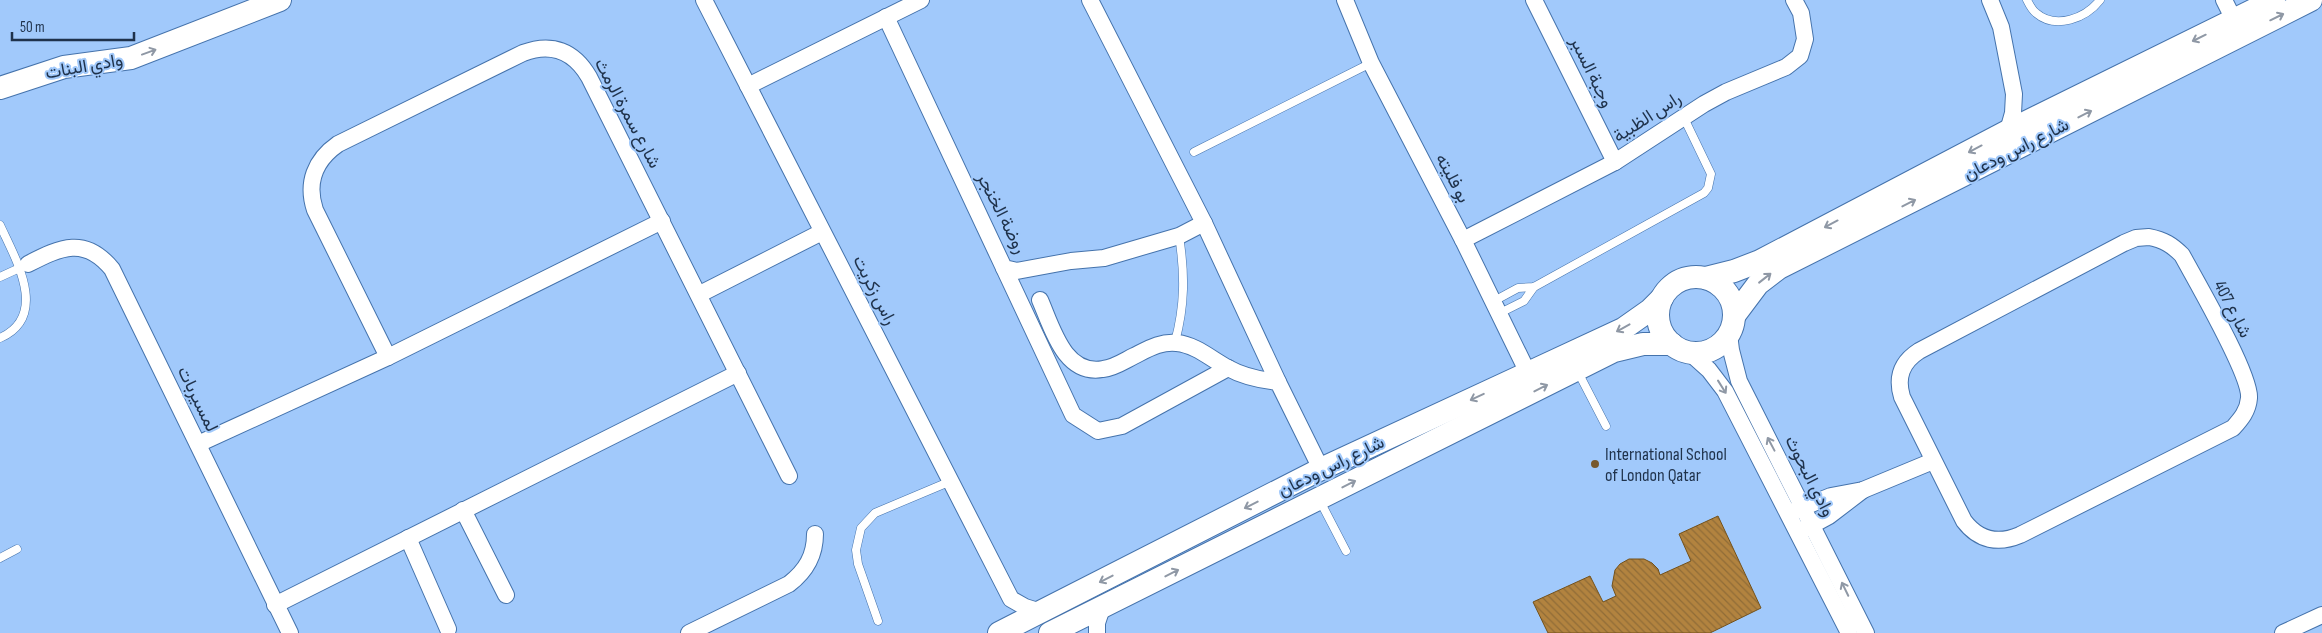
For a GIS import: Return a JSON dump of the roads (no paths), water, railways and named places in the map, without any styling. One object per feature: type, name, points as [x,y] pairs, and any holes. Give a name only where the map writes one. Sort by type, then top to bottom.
[{"type":"street","name":"وادي البنات","points":[[0,88],[64,67],[132,58],[280,0]]},
{"type":"street","name":"راس زكريت","points":[[704,0],[1011,599]]},
{"type":"street","points":[[748,86],[921,0]]},
{"type":"street","points":[[1090,0],[1204,223],[1321,469]]},
{"type":"street","name":"بو فليته","points":[[1344,0],[1371,63],[1497,307],[1528,374]]},
{"type":"street","name":"وجبة السبر","points":[[1534,0],[1615,162]]},
{"type":"street","name":"راس الظبية","points":[[1463,240],[1615,162],[1726,92],[1786,67],[1800,56],[1805,39],[1801,13],[1794,0]]},
{"type":"street","name":"شارع راس ودعان","points":[[1990,0],[2001,27],[2014,94],[2013,113],[2008,131]]},
{"type":"street","points":[[2224,0],[2238,27]]},
{"type":"street","name":"شارع راس ودعان","points":[[1732,325],[1758,284],[1779,268],[2238,27],[2274,0]]},
{"type":"street","name":"شارع راس ودعان","points":[[1706,278],[1734,272],[1760,261],[2008,131],[2238,27],[2312,0]]},
{"type":"street","name":"روضة الخنجر","points":[[886,17],[1004,268],[1017,271],[1072,261],[1104,258],[1179,236],[1204,223]]},
{"type":"street","name":"شارع سمرة الرمث","points":[[388,357],[312,201],[311,183],[317,165],[338,144],[523,53],[536,48],[549,47],[562,50],[573,56],[583,65],[700,294],[789,476]]},
{"type":"street","name":"شارع راس ودعان","points":[[2014,94],[2029,107],[2048,113]]},
{"type":"street","points":[[198,444],[388,357],[662,221]]},
{"type":"street","points":[[700,294],[822,232]]},
{"type":"street","name":"شارع 407","points":[[2149,237],[2162,240],[2173,246],[2182,255],[2248,386],[2247,409],[2233,428],[2009,540],[1984,538],[1968,527],[1933,461],[1900,389],[1901,370],[1907,361],[1919,351],[2136,238],[2149,237]]},
{"type":"street","name":"لمسيربات","points":[[23,266],[66,247],[86,249],[104,259],[112,269],[290,633]]},
{"type":"street","points":[[1004,268],[1073,415],[1098,431],[1122,426],[1228,368]]},
{"type":"street","points":[[1686,278],[1706,278],[1721,286],[1727,292],[1734,307],[1732,325],[1716,347],[1698,353],[1680,348],[1666,338],[1659,323],[1659,306],[1662,298],[1676,283],[1686,278]]},
{"type":"street","name":"شارع راس ودعان","points":[[1002,631],[1321,469],[1623,329],[1650,310],[1662,298]]},
{"type":"street","points":[[1040,300],[1066,354],[1083,368],[1093,370],[1104,369],[1151,347],[1175,342],[1188,344],[1228,368],[1253,379],[1278,382]]},
{"type":"street","name":"وادي البحوث","points":[[1732,325],[1730,350],[1739,381],[1796,509]]},
{"type":"street","name":"شارع راس ودعان","points":[[1059,629],[1614,352],[1628,347],[1657,343],[1680,348]]},
{"type":"street","name":"وادي البحوث","points":[[1680,348],[1709,370],[1725,391],[1796,509],[1866,633]]},
{"type":"street","points":[[275,605],[738,373]]},
{"type":"street","points":[[1796,509],[1831,496],[1863,490],[1933,461]]},
{"type":"street","points":[[1806,528],[1829,516],[1863,490]]},
{"type":"street","points":[[463,510],[506,595]]},
{"type":"street","name":"وادي البحوث","points":[[1806,528],[1850,633]]},
{"type":"street","points":[[689,633],[789,584],[799,577],[812,556],[815,534]]},
{"type":"street","points":[[408,538],[448,629]]},
{"type":"street","points":[[1002,631],[1011,599],[1025,607],[1041,612]]},
{"type":"street","points":[[1096,633],[1102,608]]},
{"type":"street","points":[[2283,633],[2322,616]]},
{"type":"street","points":[[1059,629],[1077,626],[1089,633]]},
{"type":"lane","points":[[2026,0],[2036,14],[2055,21],[2075,19],[2092,10],[2100,0]]},
{"type":"lane","points":[[1194,152],[1371,63]]},
{"type":"lane","points":[[1497,307],[1518,288],[1534,287],[1704,193],[1710,181],[1710,174],[1684,118]]},
{"type":"lane","points":[[0,225],[23,266],[26,293],[24,312],[13,329],[0,338]]},
{"type":"lane","points":[[1175,342],[1184,304],[1183,261],[1179,236]]},
{"type":"lane","points":[[0,277],[23,266]]},
{"type":"lane","points":[[1497,307],[1524,301],[1534,287]]},
{"type":"lane","points":[[1577,370],[1606,426]]},
{"type":"lane","points":[[878,621],[858,564],[856,550],[861,528],[875,513],[951,482]]},
{"type":"lane","points":[[1319,499],[1346,551]]},
{"type":"lane","points":[[0,558],[17,549]]},
{"type":"place","name":"International School of London Qatar","points":[[1595,464]]}]
